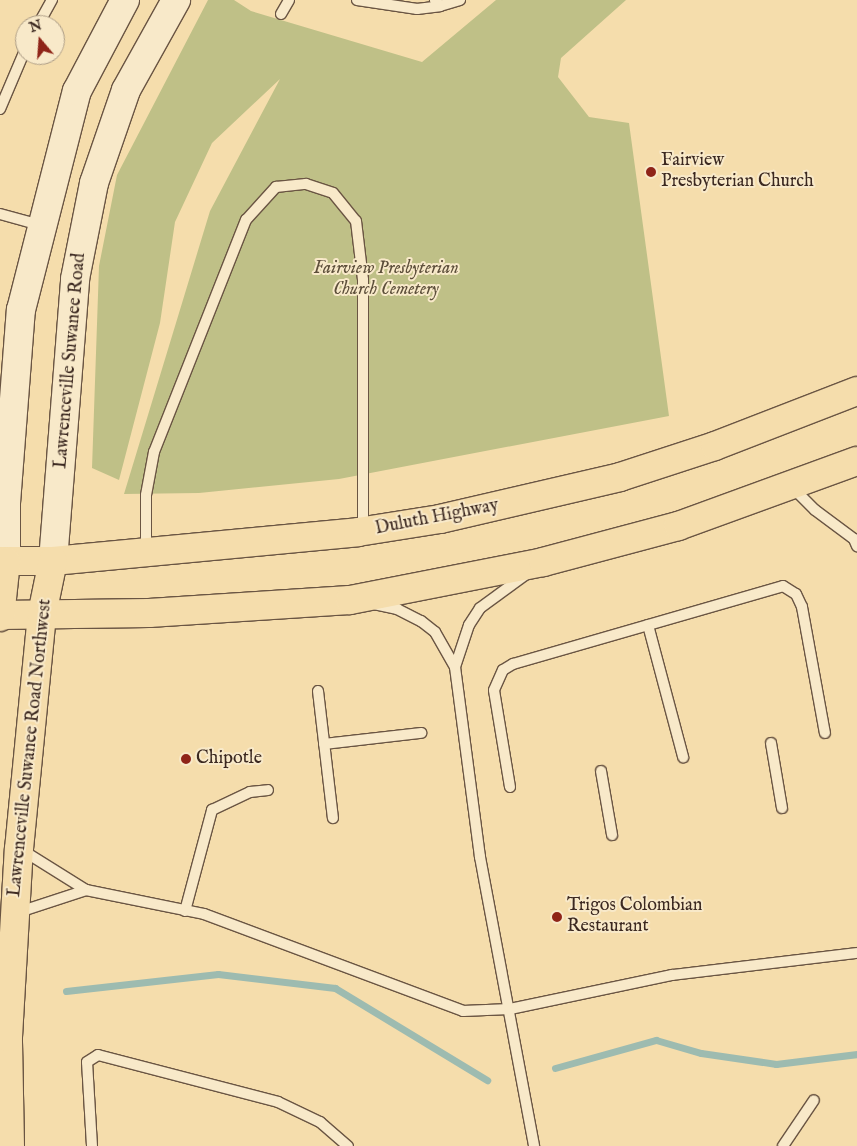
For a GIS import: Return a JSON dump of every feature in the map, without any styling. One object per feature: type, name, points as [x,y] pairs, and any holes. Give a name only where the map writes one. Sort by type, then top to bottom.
[{"type":"main road","points":[[125,0],[77,91],[40,225],[21,310],[6,503],[0,615],[150,613],[350,600],[543,562],[678,526],[792,487],[857,461]]},
{"type":"main road","name":"Lawrenceville Suwanee Road","points":[[53,561],[75,279],[94,183],[126,90],[176,0]]},
{"type":"main road","name":"Duluth Highway","points":[[3,561],[53,561],[364,531],[449,517],[620,477],[715,446],[857,391]]},
{"type":"main road","name":"Lawrenceville Suwanee Road Northwest","points":[[10,1146],[8,1036],[19,849],[42,614],[53,561]]},
{"type":"lane","points":[[44,15],[52,0]]},
{"type":"lane","points":[[281,14],[289,0]]},
{"type":"lane","points":[[357,0],[418,9],[437,3],[460,0]]},
{"type":"lane","points":[[0,110],[19,65]]},
{"type":"lane","points":[[146,552],[146,495],[154,452],[246,220],[276,187],[306,184],[333,193],[356,221],[363,280],[364,531]]},
{"type":"lane","points":[[0,214],[40,225]]},
{"type":"lane","points":[[792,487],[815,510],[856,539]]},
{"type":"lane","points":[[455,667],[469,625],[480,608],[543,562]]},
{"type":"lane","points":[[510,787],[494,690],[503,670],[783,586],[796,594],[802,607],[825,732]]},
{"type":"lane","points":[[350,600],[397,609],[421,621],[435,632],[455,667],[480,857],[510,1009],[534,1146]]},
{"type":"lane","points":[[648,626],[683,757]]},
{"type":"lane","points":[[318,691],[333,818]]},
{"type":"lane","points":[[324,744],[421,733]]},
{"type":"lane","points":[[771,743],[782,808]]},
{"type":"lane","points":[[601,771],[612,835]]},
{"type":"lane","points":[[185,911],[212,810],[250,792],[268,790]]},
{"type":"lane","points":[[19,849],[86,890],[204,914],[463,1011],[510,1009],[672,974],[857,953]]},
{"type":"lane","points":[[15,914],[86,890]]},
{"type":"lane","points":[[92,1146],[87,1062],[98,1055],[278,1102],[320,1122],[348,1146]]},
{"type":"lane","points":[[783,1146],[814,1100]]},
{"type":"green space","name":"Fairview Presbyterian Church Cemetery","points":[[208,0],[234,0],[251,11],[422,62],[496,0],[626,0],[561,58],[558,77],[589,117],[629,123],[669,416],[339,479],[199,493],[124,494],[210,211],[280,79],[212,143],[175,222],[160,323],[119,480],[92,468],[99,266],[117,175]]},
{"type":"waterway","points":[[66,991],[218,974],[335,988],[487,1080]]},
{"type":"waterway","points":[[555,1068],[656,1040],[701,1053],[776,1064],[857,1054]]},
{"type":"place","name":"Fairview Presbyterian Church","points":[[651,172]]},
{"type":"place","name":"Chipotle","points":[[186,759]]},
{"type":"place","name":"Trigos Colombian Restaurant","points":[[557,917]]}]
